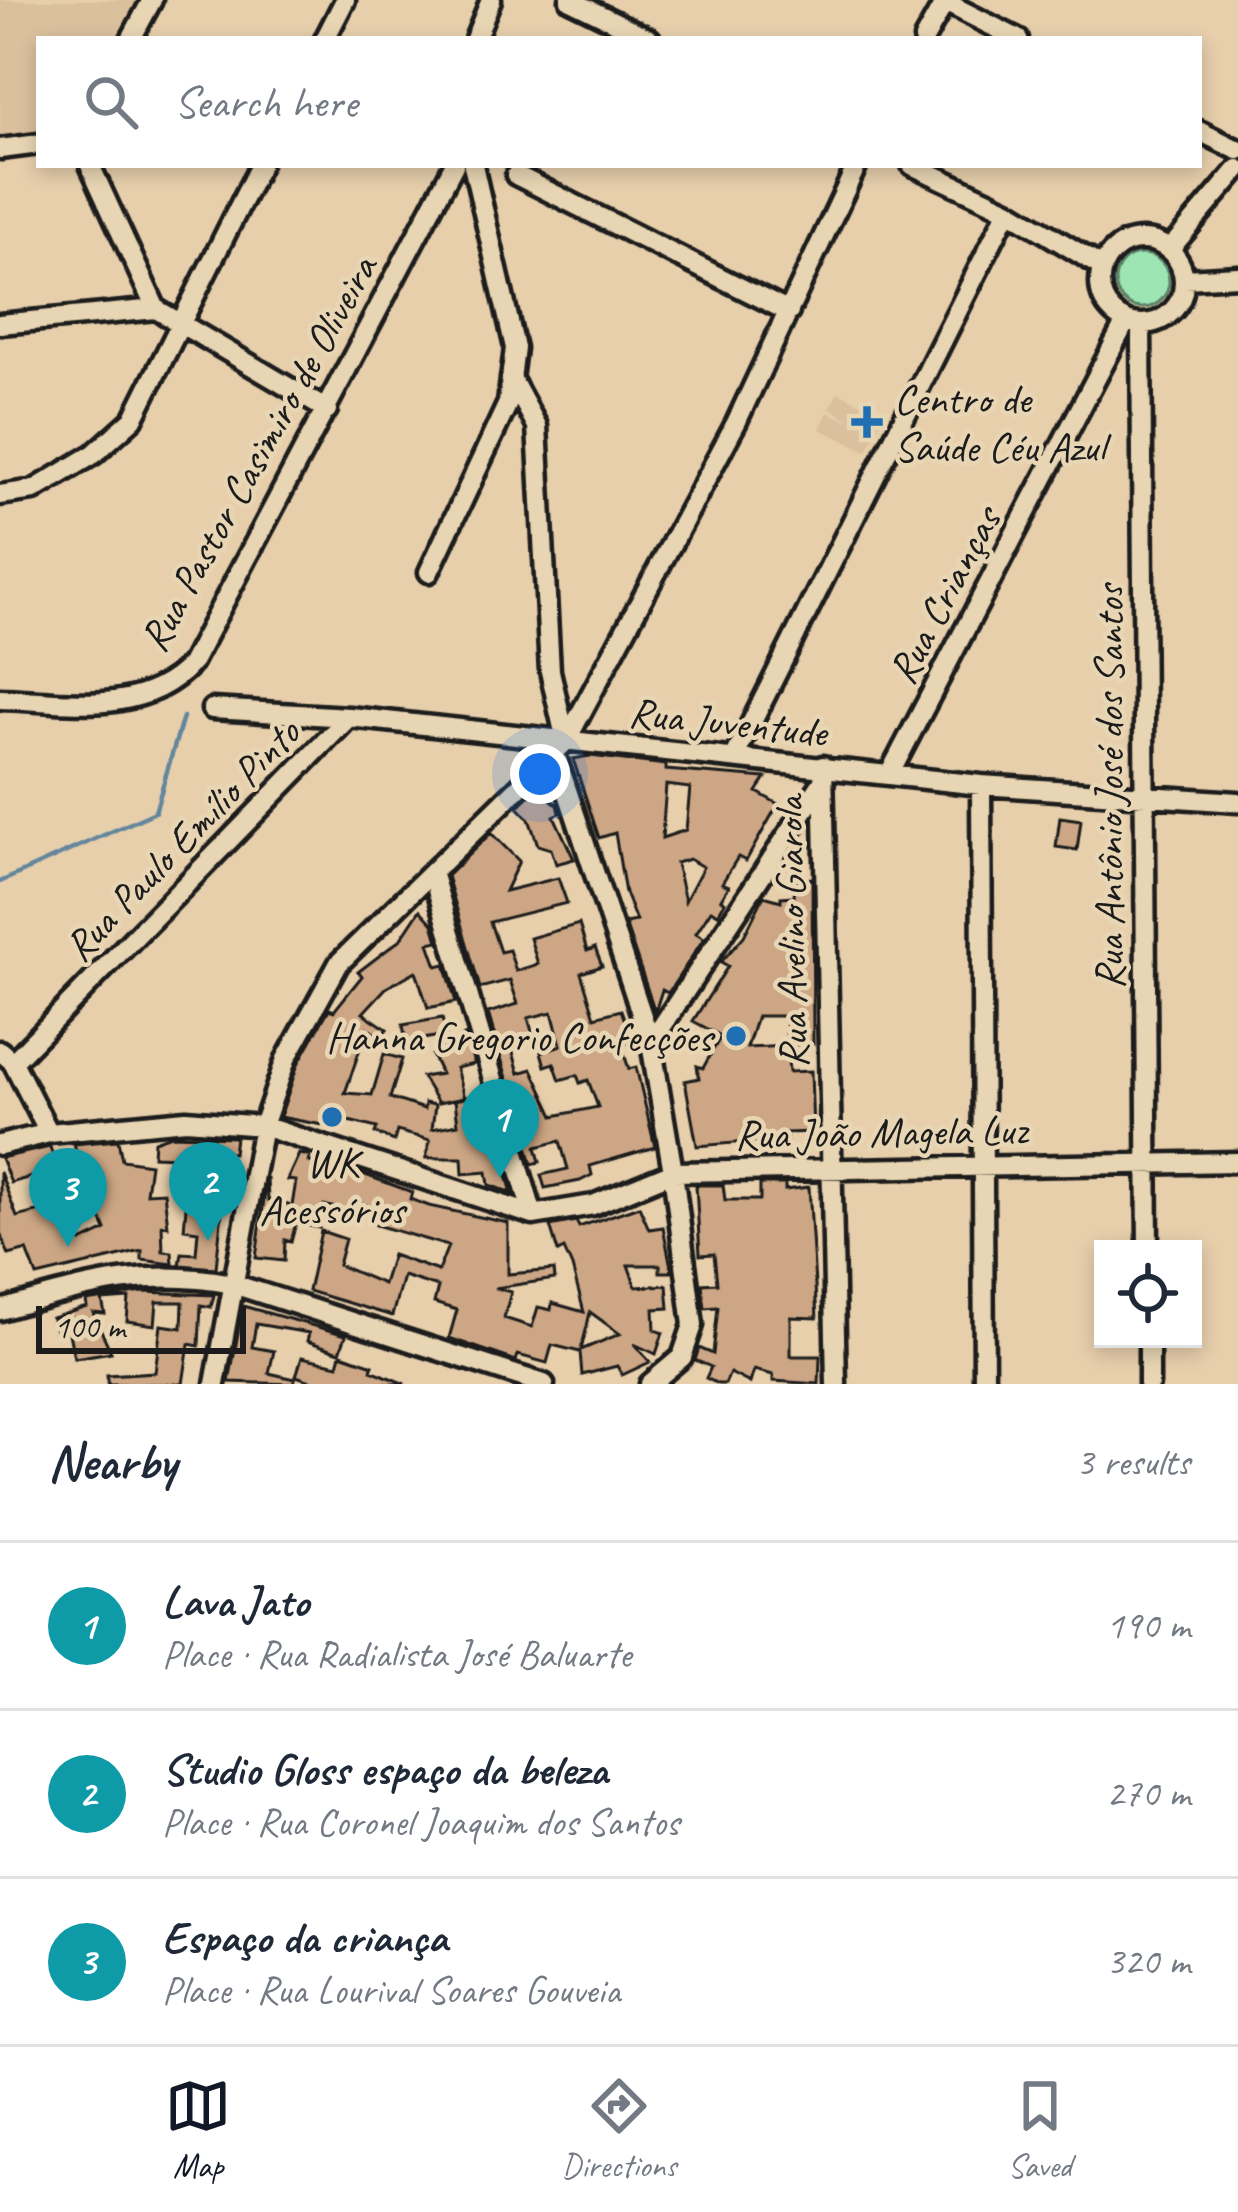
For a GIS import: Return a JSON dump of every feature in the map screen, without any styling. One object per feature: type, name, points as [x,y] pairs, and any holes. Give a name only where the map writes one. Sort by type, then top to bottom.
[{"type":"street","points":[[133,36],[152,0]]},
{"type":"street","points":[[327,36],[345,0]]},
{"type":"street","points":[[476,36],[491,0]]},
{"type":"street","points":[[570,0],[644,36]]},
{"type":"street","points":[[926,36],[944,1],[1012,36]]},
{"type":"street","points":[[1202,133],[1238,151]]},
{"type":"street","points":[[0,149],[36,144]]},
{"type":"street","points":[[91,168],[156,309],[176,326],[327,410]]},
{"type":"street","points":[[0,495],[34,490],[117,437],[133,419],[258,168]]},
{"type":"street","name":"Rua Pastor Casimiro de Oliveira","points":[[0,698],[137,700],[171,685],[190,664],[452,168]]},
{"type":"street","points":[[429,572],[508,404],[515,348],[474,168]]},
{"type":"street","points":[[215,1384],[263,1126],[286,1059],[339,964],[560,746],[789,312],[856,168]]},
{"type":"street","points":[[918,168],[1008,211],[1102,267]]},
{"type":"street","points":[[1170,249],[1238,169]]},
{"type":"street","points":[[517,175],[789,312]]},
{"type":"street","points":[[734,758],[1008,211]]},
{"type":"street","points":[[1142,239],[1170,249],[1185,279],[1173,311],[1134,323],[1105,303],[1102,267],[1121,244],[1142,239]]},
{"type":"street","points":[[1185,279],[1238,276]]},
{"type":"street","points":[[0,324],[156,309]]},
{"type":"street","name":"Rua Crianças","points":[[890,775],[1134,323]]},
{"type":"street","name":"Rua Antônio José dos Santos","points":[[1134,323],[1148,1240]]},
{"type":"street","points":[[511,379],[537,426],[550,671],[560,746],[651,1043],[673,1172],[693,1324],[682,1357],[650,1384]]},
{"type":"street","name":"Rua Juventude","points":[[212,709],[349,717],[560,746],[734,758],[823,775],[890,775],[1144,800],[1238,802]]},
{"type":"street","name":"Rua Paulo Emílio Pinto","points":[[6,1057],[349,717]]},
{"type":"street","points":[[651,1043],[823,775]]},
{"type":"street","name":"Rua Avelino Giarola","points":[[823,775],[836,1384]]},
{"type":"street","points":[[981,785],[984,1384]]},
{"type":"street","points":[[432,872],[533,1214]]},
{"type":"street","points":[[6,1057],[49,1133]]},
{"type":"street","points":[[0,1145],[49,1133],[186,1120],[263,1126],[533,1214]]},
{"type":"street","name":"Rua João Magela Luz","points":[[533,1214],[593,1205],[673,1172],[1238,1162]]},
{"type":"street","points":[[0,1310],[123,1276],[182,1274],[233,1284],[544,1384]]},
{"type":"street","points":[[1149,1348],[1149,1384]]},
{"type":"shaded area","points":[[0,0],[136,0],[118,36],[36,36],[36,131],[0,137]]},
{"type":"shaded area","name":"Centro de Saúde Céu Azul","points":[[838,392],[884,414],[867,451],[820,429],[828,412],[852,422],[830,408]]},
{"type":"green space","points":[[1142,254],[1161,262],[1169,281],[1161,300],[1142,308],[1123,300],[1115,281],[1123,262]]},
{"type":"building","points":[[590,756],[666,765],[666,770],[766,778],[757,792],[778,804],[746,861],[738,857],[722,883],[729,886],[721,899],[725,902],[718,914],[711,910],[696,933],[704,938],[668,993],[662,990],[655,1012],[625,923],[636,921],[625,893],[615,833],[599,838],[573,759]],"holes":[[[666,785],[690,788],[686,830],[662,838]],[[689,859],[703,867],[685,901],[676,863]]]},
{"type":"building","points":[[537,788],[558,805],[560,813],[554,816],[574,859],[556,864],[551,849],[538,845],[529,819],[518,807]]},
{"type":"building","points":[[1060,817],[1081,820],[1077,850],[1056,847]]},
{"type":"building","points":[[491,833],[519,861],[505,891],[558,878],[567,903],[490,922],[500,952],[509,950],[516,971],[538,964],[530,938],[579,924],[587,951],[595,948],[602,966],[581,973],[595,1017],[621,1010],[633,1042],[621,1045],[629,1069],[636,1067],[655,1147],[590,1166],[592,1175],[580,1181],[545,1188],[541,1175],[568,1169],[560,1141],[536,1147],[540,1162],[532,1164],[488,1013],[518,1004],[510,980],[480,988],[447,876]],"holes":[[[552,1012],[561,1045],[541,1052],[545,1066],[554,1063],[560,1080],[577,1075],[580,1083],[588,1080],[598,1107],[554,1116],[532,1069],[519,1073],[511,1045],[534,1038],[528,1018]]]},
{"type":"building","points":[[812,878],[813,1044],[786,1045],[787,1016],[757,1016],[747,1048],[787,1046],[789,1072],[811,1071],[813,1132],[786,1133],[787,1147],[773,1147],[772,1140],[697,1146],[685,1081],[699,1078],[697,1066],[703,1068],[721,1036],[693,1021],[728,966],[721,962],[744,936],[764,896],[781,901],[781,897],[794,896],[795,882]]},
{"type":"building","points":[[420,910],[433,924],[438,941],[429,943],[437,966],[445,964],[456,1002],[428,1008],[416,971],[386,988],[363,1013],[387,1029],[380,1037],[367,1028],[345,1093],[372,1095],[384,1054],[402,1059],[390,1098],[424,1109],[425,1103],[435,1105],[432,1129],[458,1124],[455,1100],[483,1093],[494,1149],[499,1148],[512,1193],[489,1185],[487,1172],[463,1174],[462,1158],[426,1158],[430,1140],[397,1131],[394,1141],[375,1133],[377,1128],[353,1122],[341,1120],[339,1128],[280,1117],[298,1064],[329,1009],[334,1011],[362,976],[358,972],[400,940]]},
{"type":"building","points":[[442,1018],[446,1035],[406,1042],[403,1025]]},
{"type":"building","points":[[466,1035],[474,1064],[456,1068],[464,1098],[438,1103],[422,1077],[441,1074],[432,1055]]},
{"type":"building","points":[[171,1135],[235,1137],[233,1153],[228,1153],[216,1268],[180,1265],[182,1253],[196,1254],[198,1231],[184,1229],[187,1196],[199,1197],[203,1158],[153,1156],[154,1141]]},
{"type":"building","points":[[118,1140],[122,1160],[150,1164],[146,1193],[164,1192],[168,1226],[162,1225],[163,1251],[172,1252],[173,1264],[142,1260],[142,1251],[37,1276],[27,1250],[9,1255],[0,1233],[0,1172],[17,1217],[56,1207],[59,1214],[68,1212],[81,1242],[106,1230],[82,1173],[40,1185],[37,1175],[11,1183],[1,1158],[50,1147],[56,1166],[78,1160],[74,1144]]},
{"type":"building","points":[[299,1154],[310,1156],[309,1162],[346,1168],[412,1192],[410,1199],[429,1206],[508,1223],[508,1274],[554,1270],[555,1279],[495,1288],[511,1292],[504,1318],[532,1327],[538,1307],[551,1310],[552,1303],[584,1312],[572,1267],[564,1249],[558,1252],[550,1226],[576,1221],[579,1227],[639,1206],[649,1229],[663,1227],[672,1272],[660,1272],[660,1265],[628,1265],[636,1287],[667,1285],[669,1308],[654,1309],[655,1330],[663,1333],[656,1354],[634,1344],[650,1362],[622,1375],[617,1366],[582,1375],[580,1352],[552,1345],[547,1363],[518,1355],[516,1361],[449,1338],[457,1310],[434,1303],[438,1287],[403,1276],[392,1316],[308,1291],[321,1231],[345,1239],[338,1265],[383,1284],[392,1255],[438,1271],[448,1246],[376,1225],[380,1210],[357,1202],[355,1213],[324,1205],[319,1228],[296,1223],[291,1242],[285,1240],[284,1261],[256,1258],[267,1177],[268,1200],[292,1206],[296,1181],[287,1180]],"holes":[[[590,1312],[620,1334],[581,1350]]]},
{"type":"building","points":[[760,1184],[785,1184],[785,1190],[809,1187],[817,1318],[791,1317],[791,1356],[820,1356],[819,1384],[773,1381],[773,1375],[754,1370],[750,1383],[730,1373],[725,1384],[718,1384],[706,1378],[711,1367],[695,1360],[699,1348],[713,1354],[718,1307],[705,1308],[702,1284],[717,1283],[714,1254],[700,1255],[696,1185],[723,1185],[725,1200],[760,1200]]},
{"type":"building","points":[[143,1292],[214,1295],[211,1307],[201,1305],[199,1346],[189,1344],[183,1384],[108,1384],[107,1375],[155,1372],[161,1325],[182,1328],[183,1302],[157,1302],[155,1325],[127,1321],[129,1298],[102,1300],[105,1314],[93,1313],[111,1352],[74,1358],[68,1328],[57,1333],[52,1318],[87,1307],[86,1301]]},
{"type":"building","points":[[243,1306],[346,1335],[340,1352],[307,1341],[309,1333],[256,1324],[252,1347],[274,1351],[269,1373],[295,1379],[294,1384],[229,1382]]},
{"type":"building","points":[[341,1354],[373,1365],[371,1370],[405,1384],[320,1384],[296,1376],[302,1357],[338,1365]]},
{"type":"waterway","points":[[0,882],[155,812],[183,717]]},
{"type":"place","name":"Centro de Saúde Céu Azul","points":[[867,422]]},
{"type":"place","name":"Hanna Gregorio Confecções","points":[[736,1036]]},
{"type":"place","name":"WK Acessórios","points":[[332,1117]]},
{"type":"place","name":"Lava Jato","points":[[500,1178]]},
{"type":"place","name":"Studio Gloss espaço da beleza","points":[[208,1241]]},
{"type":"place","name":"Espaço da criança","points":[[68,1247]]}]
